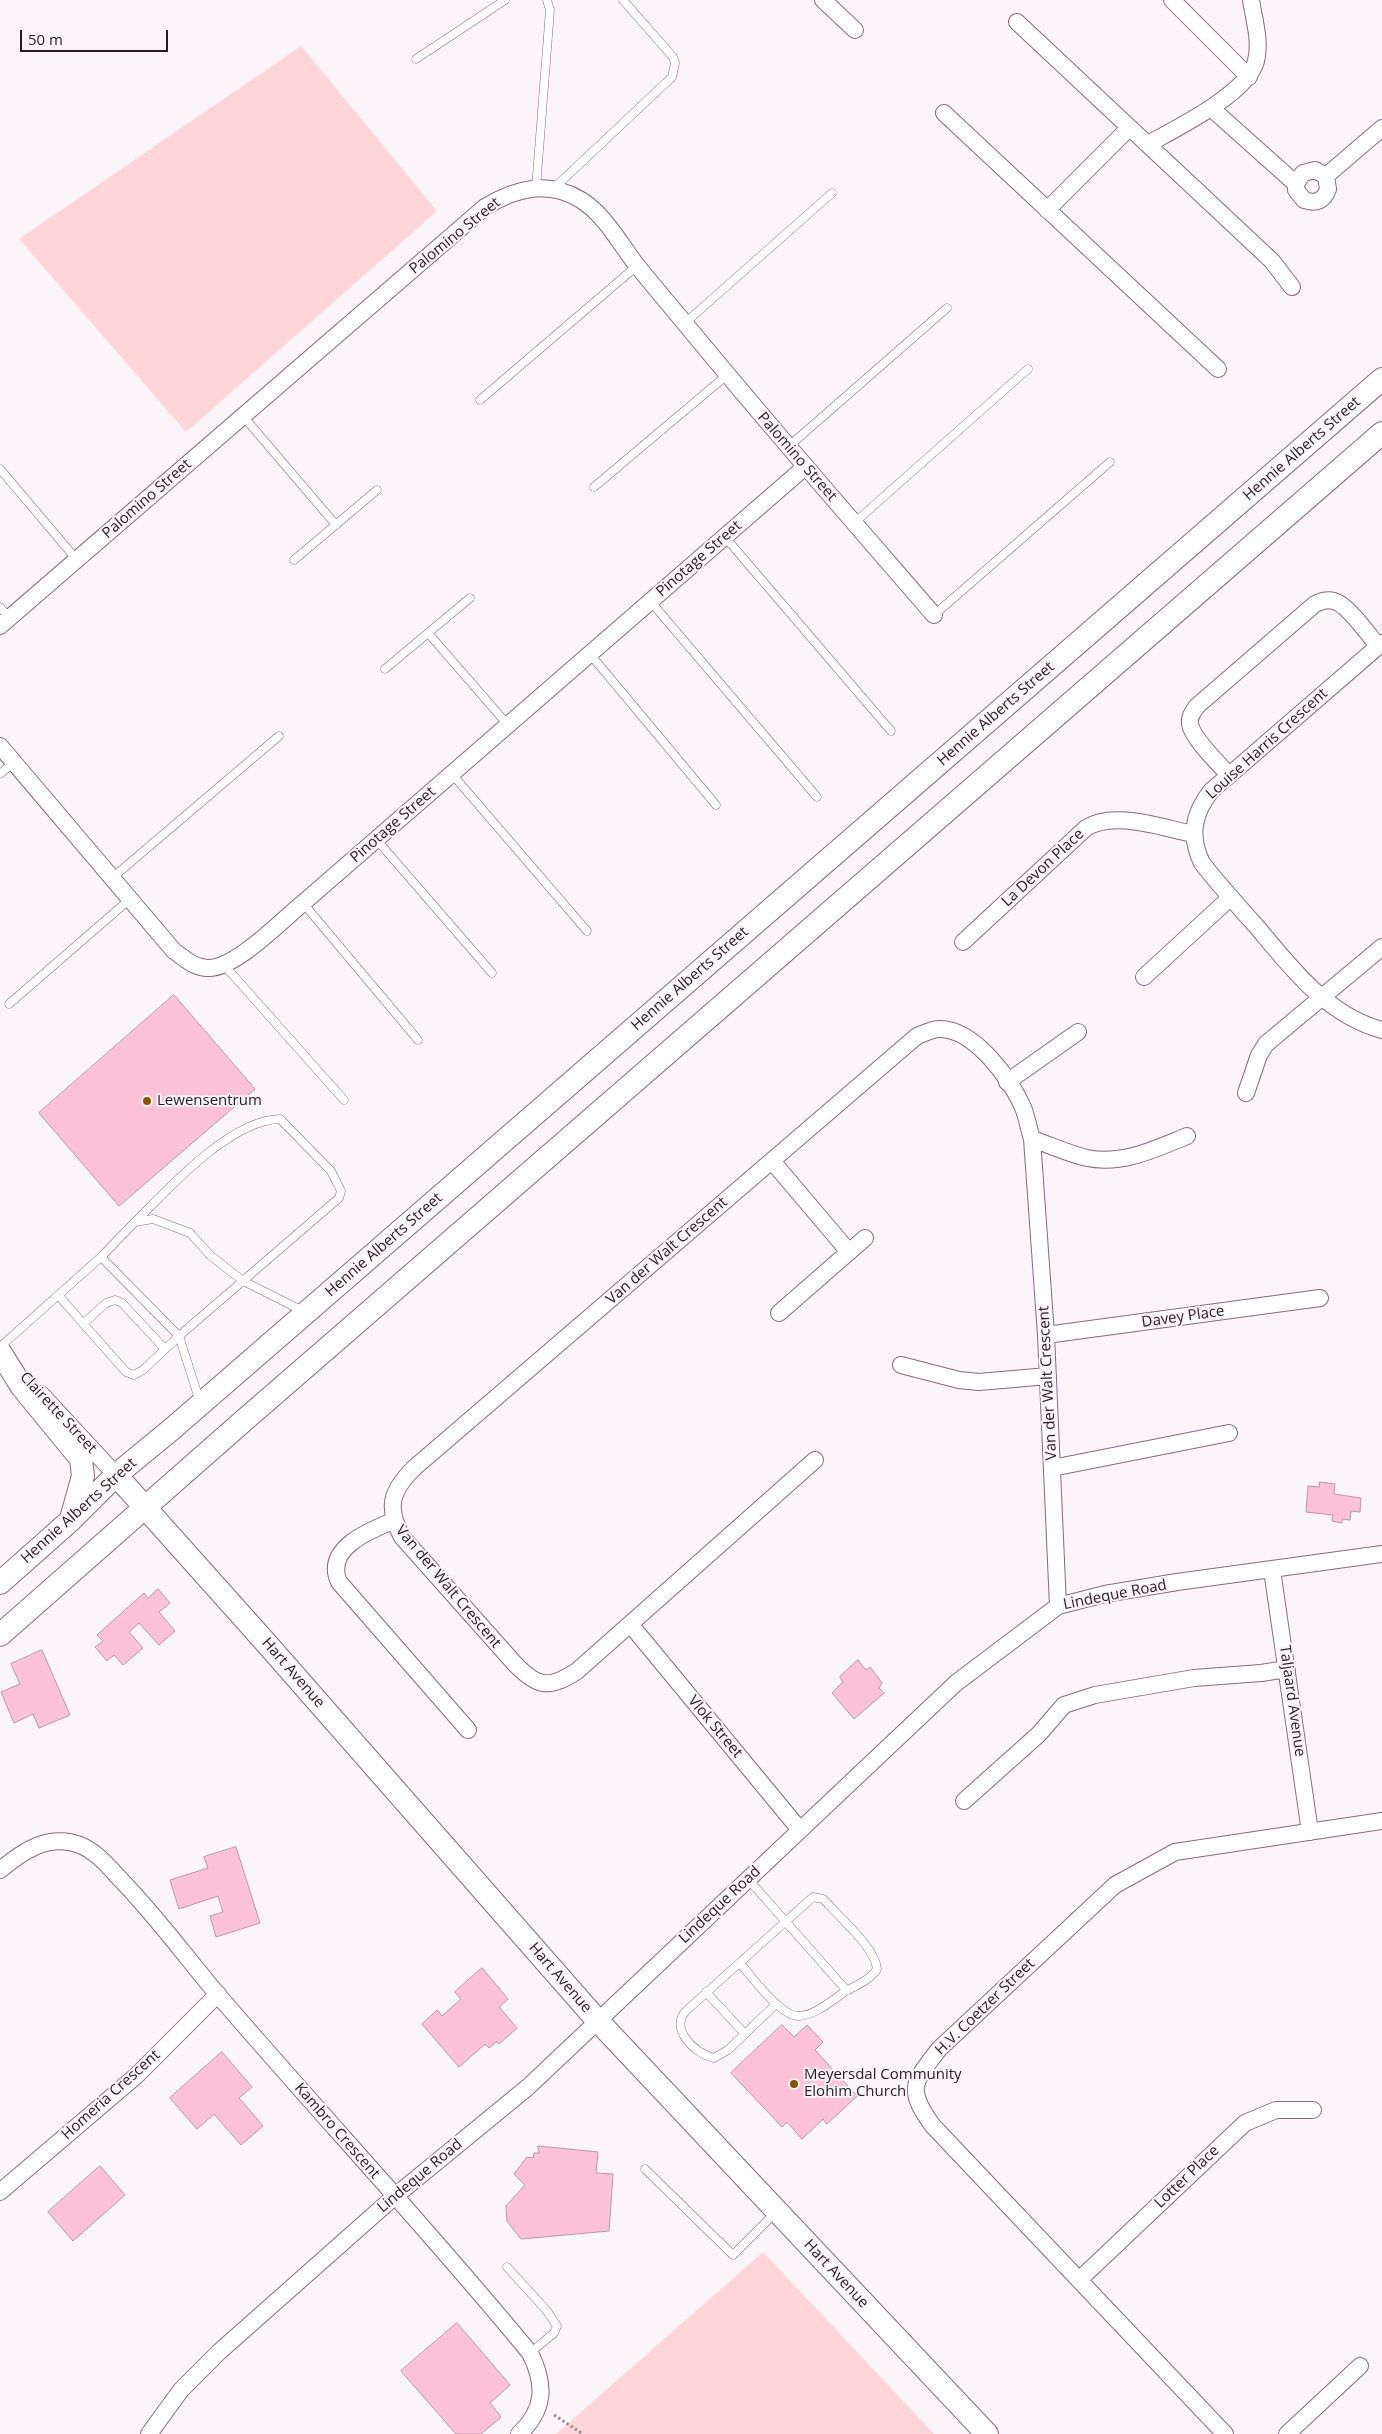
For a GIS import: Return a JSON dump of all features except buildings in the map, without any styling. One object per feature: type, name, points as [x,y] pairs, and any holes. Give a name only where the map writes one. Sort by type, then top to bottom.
[{"type":"street","points":[[823,0],[855,30]]},
{"type":"street","points":[[1172,0],[1249,77]]},
{"type":"street","points":[[1148,144],[1211,108],[1249,77],[1256,61],[1258,48],[1251,0]]},
{"type":"street","points":[[1016,22],[1272,260],[1292,287]]},
{"type":"street","points":[[1211,108],[1296,184]]},
{"type":"street","points":[[944,113],[1218,369]]},
{"type":"street","points":[[1047,210],[1129,128]]},
{"type":"street","points":[[1326,176],[1382,128]]},
{"type":"street","points":[[1308,170],[1321,172],[1326,176],[1328,189],[1322,200],[1316,202],[1304,200],[1296,190],[1296,184],[1298,177],[1308,170]]},
{"type":"street","name":"Palomino Street","points":[[3,617],[77,560],[486,207],[505,195],[536,188],[553,189],[570,194],[592,208],[805,468],[934,615]]},
{"type":"street","name":"Hennie Alberts Street","points":[[0,1583],[71,1520],[116,1475],[200,1405],[1382,379]]},
{"type":"street","points":[[0,1635],[241,1423],[1382,433]]},
{"type":"street","name":"Pinotage Street","points":[[224,965],[241,954],[303,903],[805,468]]},
{"type":"street","points":[[1229,775],[1194,735],[1190,725],[1191,714],[1197,706],[1315,604],[1325,600],[1335,601],[1344,607],[1380,644]]},
{"type":"street","name":"Louise Harris Crescent","points":[[1380,644],[1211,791],[1201,803],[1195,821],[1194,834],[1196,850],[1202,863],[1302,981],[1354,1020],[1382,1030]]},
{"type":"street","points":[[0,746],[174,951],[194,965],[208,969],[224,965]]},
{"type":"street","name":"La Devon Place","points":[[963,942],[1086,828],[1095,822],[1106,819],[1117,820],[1194,834]]},
{"type":"street","points":[[1144,977],[1231,897]]},
{"type":"street","points":[[1246,1093],[1259,1055],[1266,1044],[1382,947]]},
{"type":"street","name":"Van der Walt Crescent","points":[[815,1460],[577,1671],[561,1682],[544,1685],[528,1677],[515,1664],[402,1536],[393,1521],[392,1503],[398,1484],[414,1468],[917,1036],[938,1028],[958,1032],[972,1040],[985,1052],[1007,1082],[1023,1109],[1032,1139],[1046,1335],[1058,1606]]},
{"type":"street","points":[[1007,1082],[1078,1032]]},
{"type":"street","points":[[1032,1139],[1086,1158],[1108,1160],[1142,1154],[1188,1136]]},
{"type":"street","points":[[772,1161],[849,1252]]},
{"type":"street","points":[[779,1313],[865,1238]]},
{"type":"street","name":"Davey Place","points":[[1046,1335],[1320,1298]]},
{"type":"street","points":[[0,1350],[22,1387],[81,1460],[83,1476],[71,1520]]},
{"type":"street","name":"Clairette Street","points":[[0,1350],[116,1475]]},
{"type":"street","points":[[901,1364],[959,1380],[979,1382],[1048,1376]]},
{"type":"street","points":[[1052,1468],[1229,1433]]},
{"type":"street","name":"Hart Avenue","points":[[116,1475],[268,1644],[597,2020],[987,2434]]},
{"type":"street","points":[[393,1521],[359,1537],[341,1553],[336,1562],[335,1573],[339,1582],[468,1730]]},
{"type":"street","name":"Lindeque Road","points":[[149,2434],[181,2390],[219,2352],[394,2197],[528,2087],[956,1683],[1058,1606],[1105,1594],[1382,1554]]},
{"type":"street","name":"Taljaard Avenue","points":[[1272,1570],[1310,1832]]},
{"type":"street","name":"Vlok Street","points":[[630,1624],[800,1830]]},
{"type":"street","points":[[964,1801],[1039,1734],[1064,1705],[1095,1694],[1194,1678],[1287,1669]]},
{"type":"street","name":"H.V. Coetzer Street","points":[[1225,2434],[933,2126],[918,2106],[914,2091],[921,2074],[940,2049],[1115,1885],[1175,1852],[1382,1821]]},
{"type":"street","name":"Kambro Crescent","points":[[0,1870],[34,1846],[63,1841],[81,1845],[98,1856],[139,1899],[218,1994],[530,2354],[537,2368],[540,2405]]},
{"type":"street","name":"Homeria Crescent","points":[[0,2192],[136,2076],[218,1994]]},
{"type":"street","name":"Lotter Place","points":[[1079,2280],[1245,2123],[1276,2110],[1313,2110]]},
{"type":"street","points":[[1287,2434],[1360,2366]]},
{"type":"street","points":[[518,2434],[531,2423],[540,2405]]},
{"type":"lane","points":[[416,59],[505,0]]},
{"type":"lane","points":[[536,188],[550,10],[547,0]]},
{"type":"lane","points":[[553,189],[672,78],[675,63],[674,57],[622,0]]},
{"type":"lane","points":[[685,323],[832,193]]},
{"type":"lane","points":[[480,400],[638,266]]},
{"type":"lane","points":[[788,447],[947,308]]},
{"type":"lane","points":[[854,523],[1028,369]]},
{"type":"lane","points":[[594,487],[727,375]]},
{"type":"lane","points":[[243,416],[336,525]]},
{"type":"lane","points":[[934,615],[1110,462]]},
{"type":"lane","points":[[0,469],[77,560]]},
{"type":"lane","points":[[294,560],[377,490]]},
{"type":"lane","points":[[725,537],[890,732]]},
{"type":"lane","points":[[384,669],[470,598]]},
{"type":"lane","points":[[650,602],[817,797]]},
{"type":"lane","points":[[428,633],[508,725]]},
{"type":"lane","points":[[590,654],[716,805]]},
{"type":"lane","points":[[112,878],[279,736]]},
{"type":"lane","points":[[0,774],[14,762]]},
{"type":"lane","points":[[452,774],[587,932]]},
{"type":"lane","points":[[376,839],[492,972]]},
{"type":"lane","points":[[9,1004],[130,899]]},
{"type":"lane","points":[[303,903],[418,1040]]},
{"type":"lane","points":[[224,965],[344,1100]]},
{"type":"lane","points":[[0,1350],[58,1295],[101,1257],[184,1173],[232,1136],[260,1121],[280,1119],[331,1171],[341,1190],[339,1198],[179,1336],[143,1370],[134,1375],[126,1372],[58,1295]]},
{"type":"lane","points":[[135,1222],[154,1220],[190,1233],[212,1256],[243,1280],[306,1312]]},
{"type":"lane","points":[[101,1257],[179,1336],[200,1405]]},
{"type":"lane","points":[[83,1324],[106,1303],[115,1300],[122,1303],[165,1349]]},
{"type":"lane","points":[[748,1879],[847,1991]]},
{"type":"lane","points":[[740,1963],[776,2004],[792,2016],[809,2014],[825,2006],[875,1973],[877,1969],[876,1963],[868,1949],[829,1905],[819,1897],[813,1897],[682,2014],[680,2019],[684,2036],[691,2045],[706,2056],[714,2058],[722,2055],[776,2004]]},
{"type":"lane","points":[[706,1992],[745,2034]]},
{"type":"lane","points":[[645,2169],[733,2255],[776,2211]]},
{"type":"lane","points":[[508,2266],[547,2311],[557,2326],[554,2333],[530,2354]]},
{"type":"path","points":[[540,2405],[582,2434]]},
{"type":"shaded area","points":[[301,46],[437,211],[186,432],[19,239]]},
{"type":"shaded area","points":[[763,2252],[934,2434],[556,2434]]},
{"type":"place","name":"Lewensentrum","points":[[147,1101]]},
{"type":"place","name":"Meyersdal Community Elohim Church","points":[[794,2084]]}]
